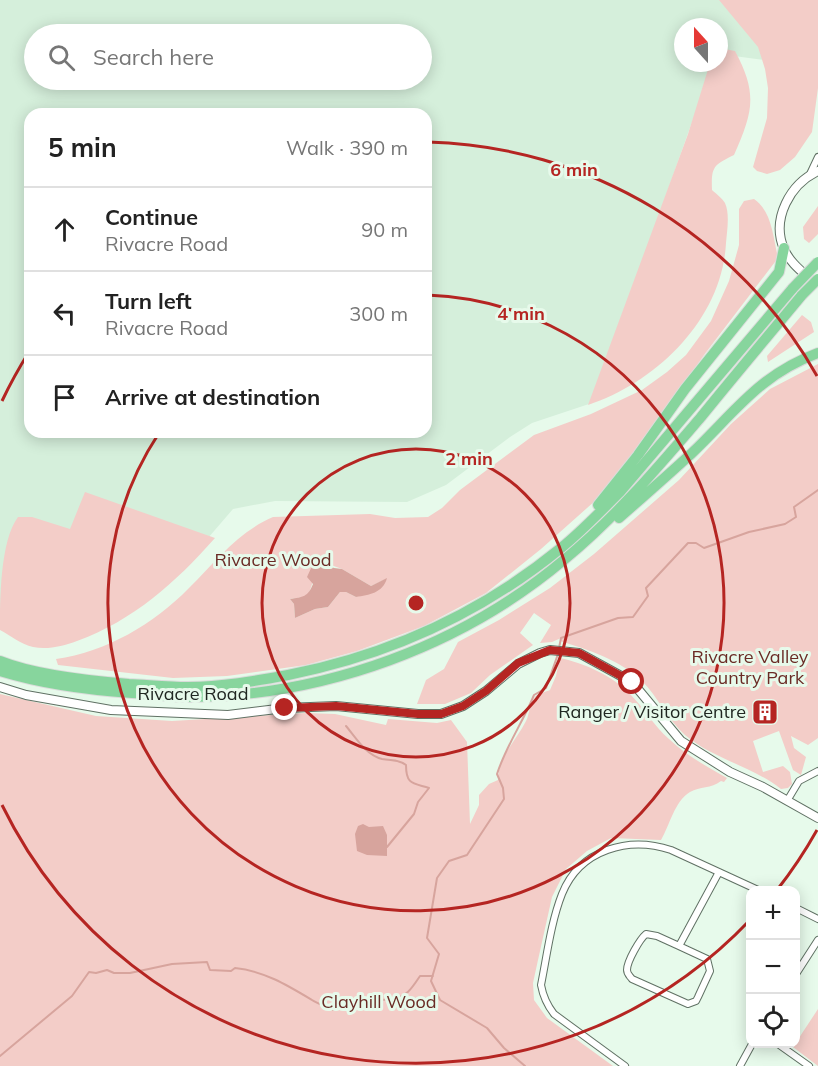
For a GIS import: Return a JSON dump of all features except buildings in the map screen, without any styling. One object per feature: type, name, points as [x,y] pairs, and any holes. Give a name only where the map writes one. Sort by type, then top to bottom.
[{"type":"highway","points":[[561,548],[638,455],[685,389],[779,272],[784,248]]},
{"type":"highway","points":[[566,559],[596,532],[659,466],[798,292],[818,262]]},
{"type":"highway","points":[[0,661],[63,676],[107,682],[189,687],[234,684],[321,668],[371,655],[417,637],[492,598],[561,548],[620,492],[798,292],[818,279]]},
{"type":"highway","points":[[0,671],[62,685],[103,691],[188,697],[227,696],[307,685],[350,674],[438,641],[514,597],[602,534],[692,452],[764,381],[803,358],[818,353]]},
{"type":"main road","points":[[814,172],[799,183],[786,202],[780,227],[784,248],[798,268],[818,286]]},
{"type":"main road","name":"Rivacre Road","points":[[0,687],[26,695],[111,711],[228,714],[336,706],[441,714],[463,706],[486,691],[518,663],[550,650],[579,653],[632,682],[681,741],[730,772],[763,787],[818,818]]},
{"type":"street","points":[[814,172],[818,157]]},
{"type":"street","points":[[787,801],[799,781],[818,771]]},
{"type":"street","points":[[625,1066],[554,1014],[546,1004],[541,985],[556,916],[563,892],[570,879],[593,856],[626,844],[659,846],[747,886]]},
{"type":"street","points":[[679,946],[718,872]]},
{"type":"street","points":[[800,910],[818,919]]},
{"type":"street","points":[[646,934],[657,936],[679,946],[707,959],[710,967],[696,1001],[688,1004],[632,978],[627,970],[640,939],[646,934]]},
{"type":"street","points":[[800,967],[818,940]]},
{"type":"street","points":[[740,1066],[750,1048]]},
{"type":"street","points":[[784,1048],[809,1066]]},
{"type":"shaded area","points":[[0,0],[818,0],[818,67],[728,55],[728,18],[674,18],[674,72],[710,72],[592,403],[532,423],[446,485],[407,502],[275,501],[233,509],[171,581],[0,622]]},
{"type":"shaded area","points":[[320,561],[342,569],[371,586],[387,578],[382,587],[375,592],[356,597],[340,592],[328,607],[315,609],[295,618],[294,604],[290,599],[302,597],[309,592],[313,584],[307,577],[312,566]]},
{"type":"shaded area","points":[[363,824],[369,827],[383,826],[387,835],[387,856],[367,855],[357,851],[355,834],[358,826]]},
{"type":"green space","points":[[719,0],[818,0],[818,88],[812,132],[795,157],[780,170],[767,174],[753,167],[767,118],[768,88],[765,69],[758,47]]},
{"type":"green space","points":[[728,50],[735,51],[750,91],[749,115],[734,155],[718,164],[713,171],[712,190],[725,203],[728,217],[722,271],[712,297],[699,322],[661,364],[614,395],[588,405],[688,134],[707,72],[728,72]]},
{"type":"green space","name":"Rivacre Wood","points":[[754,199],[765,210],[771,225],[778,258],[704,355],[646,438],[596,500],[541,549],[486,593],[424,626],[357,651],[306,665],[227,676],[173,678],[58,665],[56,659],[111,643],[145,624],[175,601],[238,539],[260,523],[273,517],[370,514],[395,518],[428,517],[534,435],[591,414],[642,390],[686,355],[711,321],[729,281],[739,245],[739,209],[744,201]],"holes":[[[320,561],[342,569],[371,586],[386,579],[356,597],[340,592],[328,607],[315,609],[295,618],[294,604],[290,599],[305,597],[309,593]]]},
{"type":"green space","points":[[818,206],[818,234],[809,243],[804,239],[803,227]]},
{"type":"green space","points":[[802,315],[811,322],[814,332],[768,362],[767,356]]},
{"type":"green space","name":"Rivacre Valley Country Park","points":[[818,364],[818,738],[808,745],[791,736],[794,748],[806,757],[801,775],[793,770],[779,731],[753,741],[763,772],[783,766],[790,772],[792,784],[788,788],[781,789],[758,774],[720,757],[685,735],[642,681],[614,661],[560,641],[561,638],[552,642],[540,643],[551,625],[534,613],[520,633],[533,645],[490,675],[471,693],[445,704],[417,704],[426,680],[444,669],[458,642],[550,588],[594,554],[679,480],[731,424],[770,389]]},
{"type":"green space","points":[[85,492],[215,538],[169,585],[117,622],[77,641],[55,647],[29,646],[0,630],[2,571],[12,528],[18,517],[32,517],[70,529]]},
{"type":"green space","name":"Clayhill Wood","points":[[560,658],[579,663],[615,681],[630,694],[676,745],[727,778],[724,782],[694,790],[685,796],[676,808],[661,840],[611,838],[587,851],[566,869],[552,897],[533,983],[534,1000],[547,1018],[613,1066],[0,1066],[0,694],[96,716],[172,721],[306,713],[335,714],[386,725],[388,719],[437,723],[451,720],[467,742],[470,824],[479,805],[479,795],[489,784],[498,780],[501,764],[526,721],[534,699],[539,694],[550,690]]},
{"type":"green space","points":[[818,1009],[818,1066],[794,1048],[800,1048],[800,1036]]},
{"type":"waterway","points":[[559,648],[561,638],[618,618],[633,617],[648,596],[646,588],[688,543],[696,543],[704,548],[749,532],[785,524],[796,517],[794,507],[818,490]]},
{"type":"waterway","points":[[525,1066],[504,1048],[487,1028],[440,1000],[431,981],[439,954],[427,938],[437,878],[449,861],[467,855],[504,799],[503,788],[497,774],[534,695],[546,688],[558,654]]},
{"type":"waterway","points":[[346,726],[371,754],[382,759],[403,763],[406,765],[409,780],[429,788],[418,802],[414,814],[387,847]]},
{"type":"waterway","points":[[0,1056],[72,996],[89,972],[107,970],[114,973],[130,973],[172,964],[207,962],[210,970],[231,971],[235,968],[266,975],[333,1010],[346,1006],[365,1007],[380,1000],[397,998],[409,991],[420,976],[433,976]]},
{"type":"place","name":"Ranger / Visitor Centre","points":[[765,712]]},
{"type":"route","points":[[285,708],[336,706],[441,714],[463,706],[486,691],[518,663],[550,650],[579,653],[632,682]]}]
